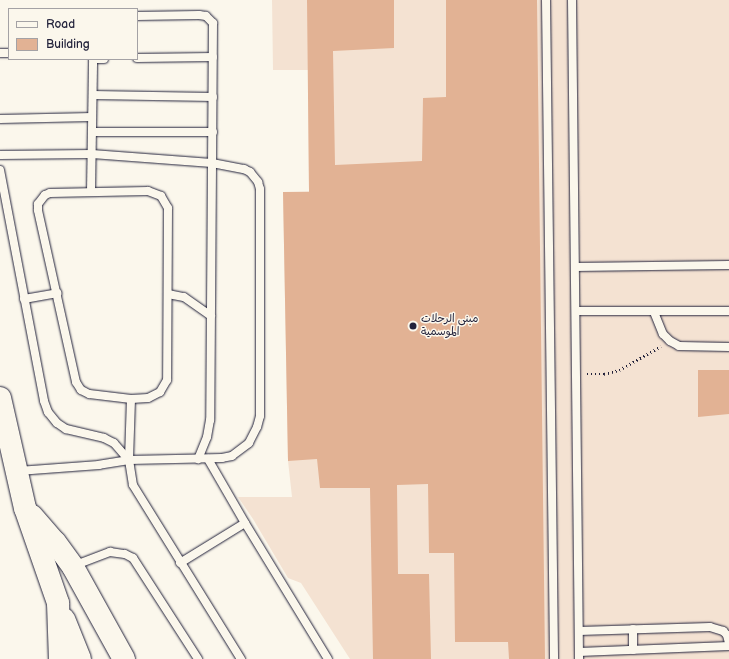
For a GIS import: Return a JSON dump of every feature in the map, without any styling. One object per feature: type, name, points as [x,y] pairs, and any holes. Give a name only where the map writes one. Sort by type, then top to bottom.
[{"type":"main road","points":[[0,398],[15,471],[25,508],[58,603],[80,659]]},
{"type":"main road","points":[[25,508],[55,542],[73,566],[124,659]]},
{"type":"main road","points":[[58,603],[60,659]]},
{"type":"lane","points":[[546,0],[554,659]]},
{"type":"lane","points":[[572,0],[579,655],[632,650],[729,645],[727,635],[716,627],[579,630]]},
{"type":"lane","points":[[138,16],[206,16],[213,23],[210,420],[207,437],[198,459]]},
{"type":"lane","points":[[138,58],[213,57]]},
{"type":"lane","points":[[91,192],[93,60]]},
{"type":"lane","points":[[93,95],[213,97]]},
{"type":"lane","points":[[0,119],[92,117]]},
{"type":"lane","points":[[92,132],[213,132]]},
{"type":"lane","points":[[0,155],[92,154],[212,163],[244,169],[250,172],[258,182],[260,416],[254,436],[242,450],[232,456],[208,459],[129,460],[99,465],[15,471]]},
{"type":"lane","points":[[0,170],[44,401],[48,412],[57,423],[66,429],[104,438],[114,443],[129,460]]},
{"type":"lane","points":[[148,191],[156,193],[166,201],[168,208],[167,380],[160,392],[154,396],[130,398],[89,394],[78,386],[57,293],[38,210],[38,204],[45,196],[50,193],[148,191]]},
{"type":"lane","points":[[575,267],[729,265]]},
{"type":"lane","points":[[24,299],[57,293]]},
{"type":"lane","points":[[168,294],[184,297],[211,316]]},
{"type":"lane","points":[[576,311],[729,311]]},
{"type":"lane","points":[[654,312],[663,334],[670,341],[679,346],[729,347]]},
{"type":"lane","points":[[130,398],[129,460],[133,485],[180,564],[241,659]]},
{"type":"lane","points":[[208,459],[245,523],[328,659]]},
{"type":"lane","points":[[180,564],[245,523]]},
{"type":"lane","points":[[73,566],[110,552],[125,554],[133,558],[198,659]]},
{"type":"lane","points":[[632,650],[633,629]]},
{"type":"path","points":[[576,374],[604,374],[619,370],[670,341]]},
{"type":"shaded area","points":[[272,0],[729,0],[729,659],[350,659],[301,583],[288,578],[253,519],[238,497],[292,497],[288,461],[283,192],[309,191],[308,70],[273,70]]},
{"type":"building","name":"مبنى الرحلات الموسمية","points":[[307,0],[394,0],[394,48],[333,51],[335,165],[422,161],[423,98],[446,97],[446,0],[537,0],[545,659],[509,659],[508,642],[455,642],[454,553],[429,553],[428,484],[397,485],[398,574],[429,574],[431,659],[373,659],[370,488],[320,488],[317,459],[288,461],[283,192],[309,192]]},
{"type":"building","points":[[698,370],[729,370],[729,414],[698,417]]},
{"type":"place","name":"مبنى الرحلات الموسمية","points":[[413,326]]}]
